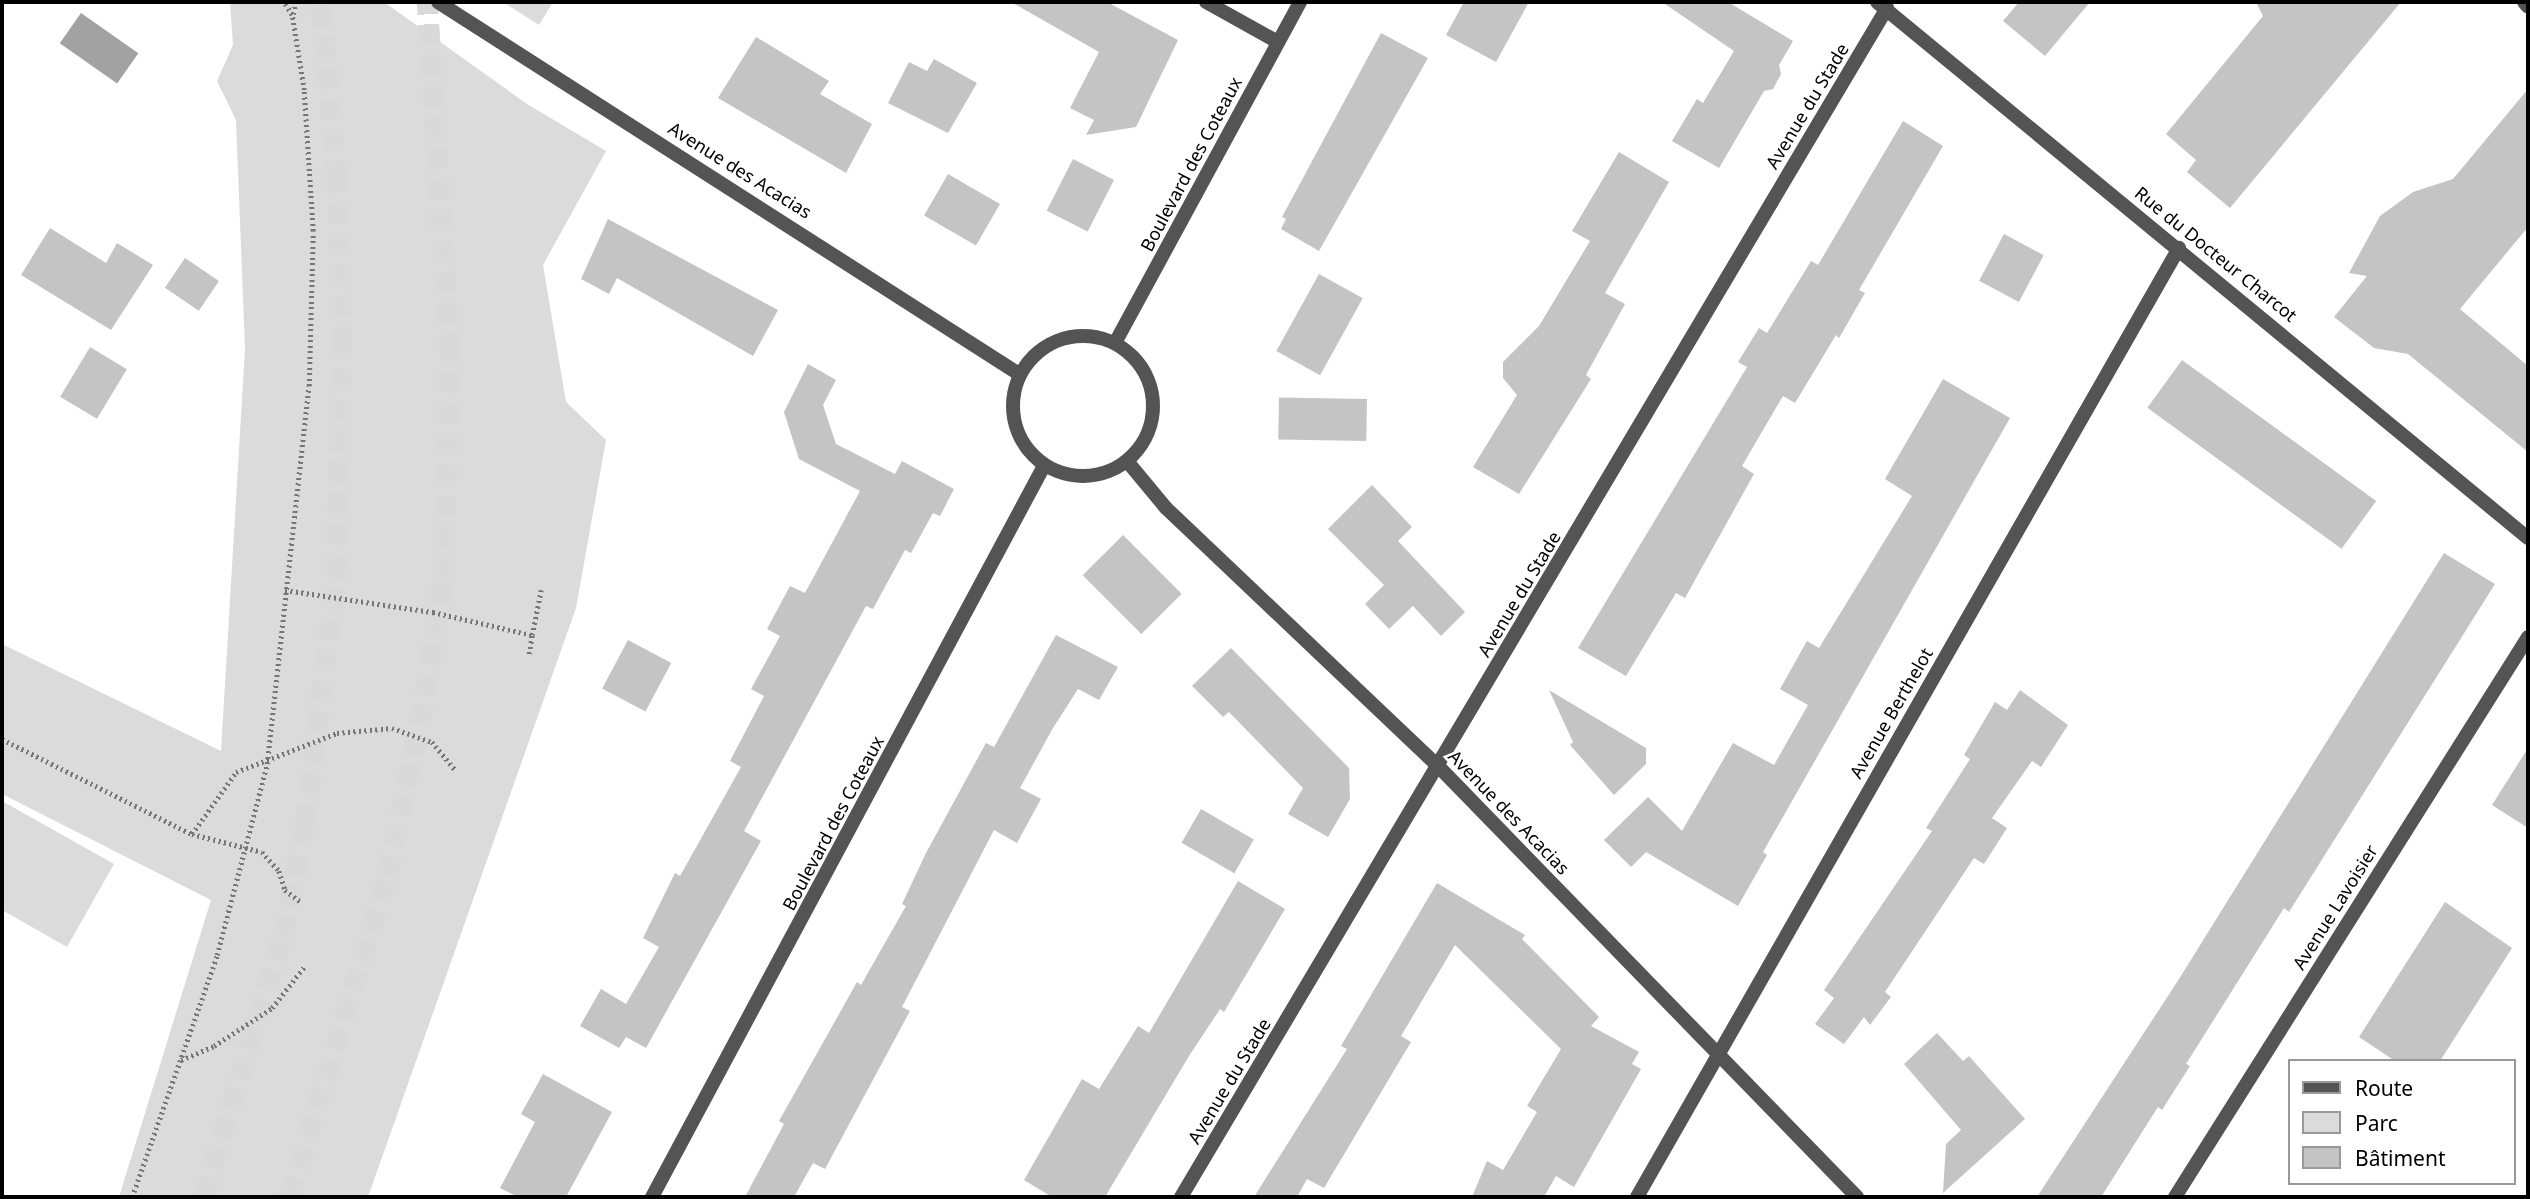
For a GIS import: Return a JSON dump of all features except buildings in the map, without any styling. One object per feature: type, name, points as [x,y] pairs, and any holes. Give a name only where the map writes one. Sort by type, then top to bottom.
[{"type":"street","name":"Avenue des Acacias","points":[[438,2],[1019,374]]},
{"type":"street","points":[[1206,2],[1278,42]]},
{"type":"street","name":"Boulevard des Coteaux","points":[[1115,343],[1300,2]]},
{"type":"street","points":[[2524,2],[2528,7]]},
{"type":"street","name":"Rue du Docteur Charcot","points":[[1882,5],[2528,538]]},
{"type":"street","name":"Avenue du Stade","points":[[1181,1197],[1439,767],[1882,5]]},
{"type":"street","name":"Avenue Berthelot","points":[[1637,1197],[2179,248]]},
{"type":"street","points":[[1094,336],[1115,343],[1134,357],[1147,377],[1154,399],[1152,422],[1143,444],[1127,461],[1108,472],[1086,477],[1044,466],[1028,452],[1012,414],[1019,374],[1032,356],[1050,343],[1094,336]]},
{"type":"street","name":"Avenue des Acacias","points":[[1127,461],[1166,508],[1439,767],[1857,1197]]},
{"type":"street","name":"Boulevard des Coteaux","points":[[652,1197],[1044,466]]},
{"type":"street","name":"Avenue Lavoisier","points":[[2175,1197],[2528,637]]},
{"type":"path","points":[[132,1197],[217,955],[267,764],[309,386],[313,231],[304,90],[292,15],[284,2]]},
{"type":"path","points":[[292,15],[296,2]]},
{"type":"path","points":[[285,590],[433,612],[532,635]]},
{"type":"path","points":[[529,653],[541,590]]},
{"type":"path","points":[[192,834],[236,772],[267,764],[337,733],[392,729],[432,741],[456,771]]},
{"type":"path","points":[[2,739],[192,834],[262,852],[279,870],[285,890],[300,902]]},
{"type":"path","points":[[180,1060],[214,1046],[272,1008],[304,967]]},
{"type":"green space","points":[[230,2],[384,2],[527,104],[606,151],[543,265],[566,402],[606,440],[576,608],[368,1197],[119,1197],[211,900],[2,794],[2,644],[221,751],[245,349],[236,120],[217,81],[233,45]]},
{"type":"green space","points":[[503,2],[553,2],[539,25]]},
{"type":"green space","points":[[2,801],[114,864],[67,947],[2,910]]},
{"type":"shaded area","points":[[81,13],[138,53],[117,83],[60,43]]},
{"type":"tunnel","points":[[203,1197],[283,936],[305,824],[336,575],[342,347],[337,181],[321,2]]},
{"type":"tunnel","points":[[289,1197],[387,876],[425,695],[443,578],[450,354],[427,2]]}]
